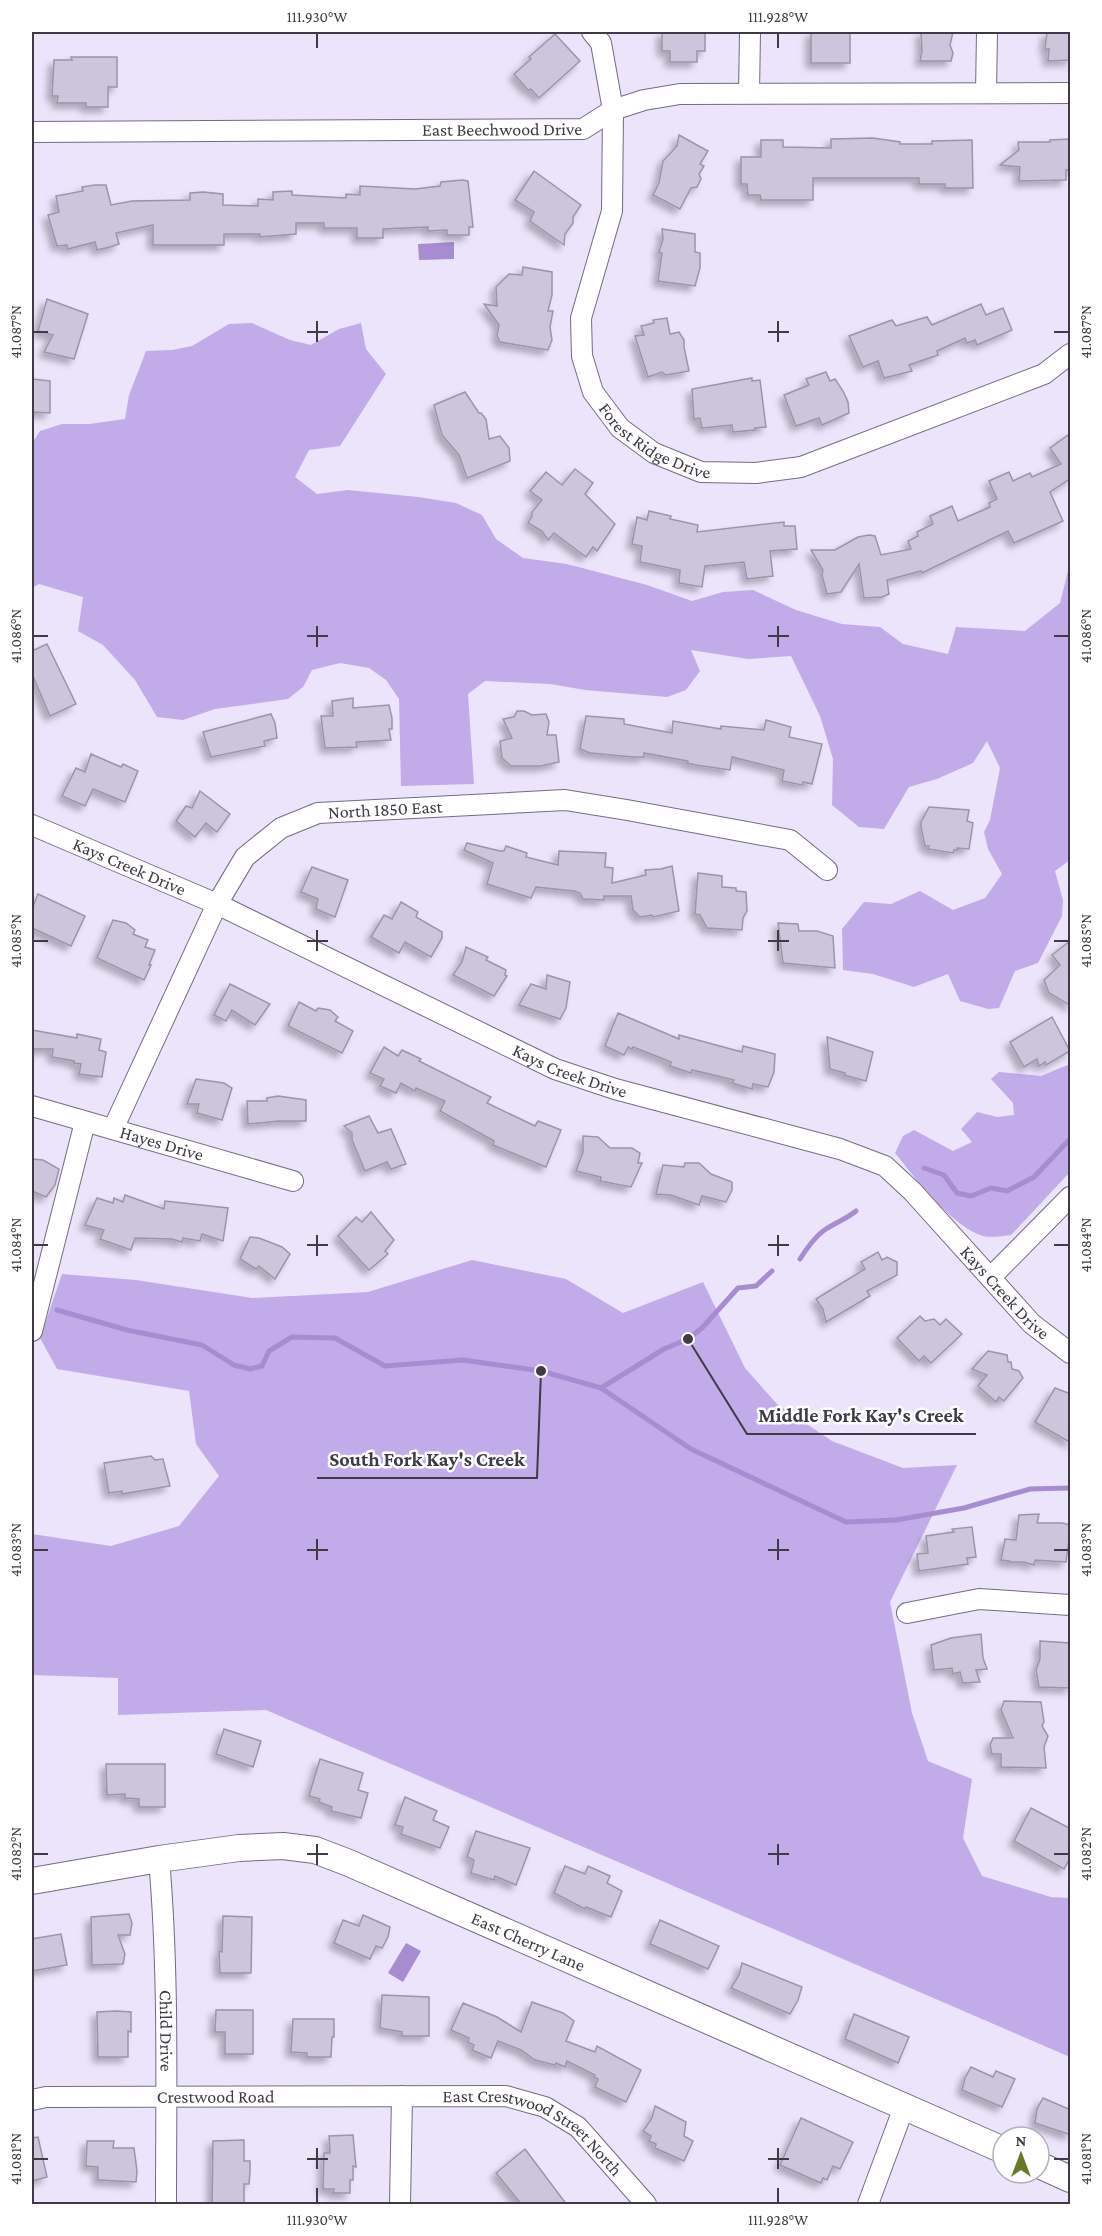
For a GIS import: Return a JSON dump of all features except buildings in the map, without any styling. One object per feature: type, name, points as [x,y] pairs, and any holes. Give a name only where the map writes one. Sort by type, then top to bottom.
[{"type":"street","name":"Forest Ridge Drive","points":[[592,32],[601,44],[613,110],[612,211],[581,318],[582,356],[593,392],[621,428],[654,453],[701,472],[756,473],[801,467],[1044,374],[1071,354]]},
{"type":"street","points":[[749,93],[750,32]]},
{"type":"street","points":[[986,93],[987,32]]},
{"type":"street","name":"East Beechwood Drive","points":[[32,132],[583,129],[613,110],[644,100],[680,94],[1071,93]]},
{"type":"street","name":"North 1850 East","points":[[113,1129],[217,904],[245,857],[281,828],[318,813],[565,800],[790,840],[827,870]]},
{"type":"street","name":"Kays Creek Drive","points":[[32,825],[217,904],[555,1069],[615,1089],[840,1149],[885,1166],[912,1191],[1032,1324],[1071,1353]]},
{"type":"street","name":"Hayes Drive","points":[[32,1106],[293,1181]]},
{"type":"street","points":[[32,1331],[85,1122]]},
{"type":"street","points":[[991,1277],[1071,1197]]},
{"type":"street","points":[[907,1612],[979,1599],[1071,1605]]},
{"type":"street","name":"East Cherry Lane","points":[[32,1881],[159,1858],[239,1848],[283,1846],[315,1850],[991,2145]]},
{"type":"street","name":"Child Drive","points":[[159,1858],[166,1974],[166,2205]]},
{"type":"street","points":[[400,2205],[402,2096]]},
{"type":"street","name":"Crestwood Road","points":[[32,2100],[46,2097],[402,2096]]},
{"type":"street","name":"East Crestwood Street North","points":[[402,2096],[506,2096],[545,2107],[578,2127],[646,2205]]},
{"type":"street","points":[[868,2205],[904,2107]]},
{"type":"street","points":[[1051,2170],[1071,2179]]},
{"type":"shaded area","points":[[454,242],[454,259],[419,260],[418,244]]},
{"type":"shaded area","points":[[252,323],[290,340],[311,345],[339,329],[361,323],[366,349],[386,374],[340,446],[309,450],[295,477],[317,494],[348,490],[456,503],[482,515],[496,539],[523,558],[567,564],[647,585],[692,601],[723,592],[753,590],[796,610],[842,624],[880,627],[903,644],[948,654],[956,627],[1025,631],[1060,603],[1070,563],[1070,860],[1055,871],[1063,900],[1062,916],[1038,963],[1015,971],[999,1008],[988,1009],[960,1001],[948,974],[914,987],[873,974],[843,970],[842,929],[864,902],[891,904],[920,891],[953,910],[985,898],[1002,874],[988,849],[984,832],[990,820],[1000,768],[987,741],[973,763],[937,779],[909,787],[884,829],[859,827],[832,805],[833,759],[820,716],[791,656],[748,659],[691,650],[700,671],[686,690],[667,697],[585,690],[550,684],[485,681],[468,694],[474,784],[401,786],[399,699],[386,680],[369,668],[340,663],[312,670],[303,687],[288,699],[215,709],[183,720],[157,717],[135,680],[103,645],[78,631],[83,597],[39,584],[32,588],[32,443],[40,431],[62,424],[89,424],[125,419],[129,395],[146,351],[172,350],[192,346],[229,324]]},
{"type":"shaded area","points":[[1070,1064],[1070,1172],[1011,1235],[983,1236],[971,1231],[935,1200],[895,1153],[903,1136],[914,1130],[953,1151],[972,1142],[961,1129],[977,1112],[997,1117],[1014,1115],[1013,1103],[991,1079],[999,1072],[1041,1076]]},
{"type":"shaded area","points":[[472,1260],[566,1279],[623,1313],[703,1282],[745,1368],[777,1404],[832,1441],[903,1468],[957,1465],[890,1602],[912,1713],[928,1761],[972,1779],[963,1838],[982,1876],[1051,1897],[1070,1898],[1070,2057],[266,1710],[118,1715],[118,1678],[32,1675],[32,1534],[111,1546],[179,1526],[219,1476],[196,1444],[189,1391],[57,1369],[40,1338],[62,1274],[136,1280],[252,1298],[368,1292]]},
{"type":"shaded area","points":[[406,1943],[421,1951],[403,1982],[388,1973]]},
{"type":"waterway","points":[[924,1168],[944,1175],[957,1193],[971,1196],[991,1188],[1007,1191],[1034,1177],[1070,1139]]},
{"type":"waterway","points":[[800,1259],[822,1232],[856,1211]]},
{"type":"waterway","points":[[601,1388],[664,1349],[688,1339],[702,1328],[738,1288],[756,1286],[772,1271]]},
{"type":"waterway","points":[[57,1310],[127,1330],[202,1345],[234,1365],[250,1369],[262,1366],[269,1351],[292,1337],[335,1338],[385,1366],[463,1360],[541,1371],[601,1388],[691,1449],[846,1522],[896,1520],[964,1508],[1030,1489],[1070,1488]]},
{"type":"place","name":"Middle Fork Kay's Creek","points":[[688,1339]]},
{"type":"place","name":"South Fork Kay's Creek","points":[[541,1371]]}]
